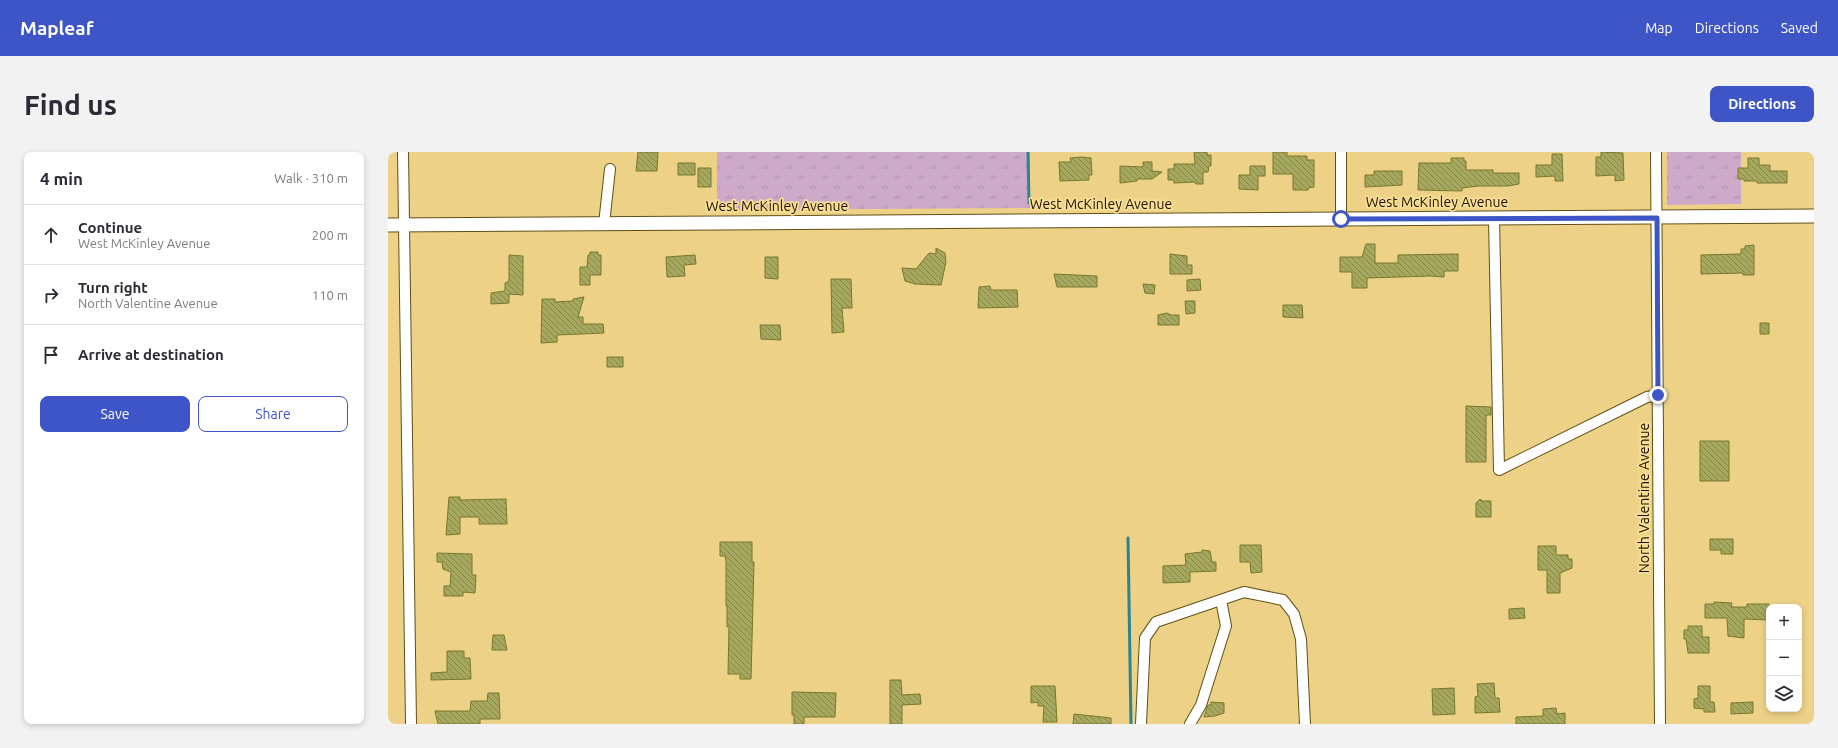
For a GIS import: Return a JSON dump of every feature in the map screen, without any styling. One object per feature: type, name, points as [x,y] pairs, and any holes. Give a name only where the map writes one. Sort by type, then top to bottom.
[{"type":"main road","name":"West McKinley Avenue","points":[[388,225],[1814,216]]},
{"type":"street","points":[[403,152],[411,724]]},
{"type":"street","points":[[1341,152],[1341,219]]},
{"type":"street","name":"North Valentine Avenue","points":[[1656,152],[1660,724]]},
{"type":"street","points":[[604,224],[610,169]]},
{"type":"street","points":[[1494,218],[1499,470],[1647,397],[1658,395]]},
{"type":"street","points":[[1141,724],[1145,638],[1156,622],[1244,592],[1284,600],[1294,614],[1301,639],[1305,724]]},
{"type":"street","points":[[1190,724],[1204,699],[1226,626],[1221,600]]},
{"type":"green space","points":[[717,152],[1030,152],[1030,208],[717,210]]},
{"type":"green space","points":[[1667,152],[1741,152],[1741,204],[1667,205]]},
{"type":"building","points":[[638,152],[658,152],[657,171],[636,171]]},
{"type":"building","points":[[1194,152],[1207,152],[1207,155],[1211,155],[1211,166],[1209,166],[1208,172],[1203,172],[1203,184],[1196,184],[1195,182],[1174,183],[1174,180],[1168,180],[1168,169],[1174,169],[1174,164],[1195,164]]},
{"type":"building","points":[[1273,152],[1287,152],[1287,156],[1307,156],[1307,160],[1314,160],[1314,187],[1308,188],[1308,190],[1293,190],[1293,174],[1273,174]]},
{"type":"building","points":[[1601,152],[1623,153],[1624,180],[1615,181],[1615,175],[1596,176],[1596,157],[1601,157]]},
{"type":"building","points":[[1552,154],[1562,154],[1563,181],[1555,181],[1555,176],[1536,177],[1536,165],[1552,165]]},
{"type":"building","points":[[1070,158],[1091,158],[1092,175],[1089,175],[1089,180],[1060,181],[1059,162],[1071,162]]},
{"type":"building","points":[[1451,158],[1464,158],[1464,161],[1466,161],[1466,170],[1493,170],[1493,173],[1519,173],[1519,184],[1508,186],[1478,186],[1462,188],[1462,191],[1418,190],[1419,163],[1451,163]]},
{"type":"building","points":[[1748,158],[1759,158],[1759,165],[1770,165],[1770,171],[1787,171],[1787,183],[1757,183],[1757,181],[1744,181],[1744,179],[1738,179],[1738,168],[1748,168]]},
{"type":"building","points":[[1143,162],[1152,162],[1152,171],[1162,172],[1152,179],[1137,179],[1137,181],[1120,183],[1120,166],[1143,167]]},
{"type":"building","points":[[678,163],[695,163],[695,175],[678,175]]},
{"type":"building","points":[[1250,166],[1265,166],[1265,176],[1258,176],[1258,190],[1239,189],[1239,175],[1250,175]]},
{"type":"building","points":[[698,168],[711,168],[711,187],[698,187]]},
{"type":"building","points":[[1374,171],[1402,171],[1402,185],[1365,187],[1365,175],[1374,175]]},
{"type":"building","points":[[1366,244],[1375,244],[1375,263],[1398,263],[1398,255],[1458,254],[1458,271],[1444,271],[1444,277],[1367,278],[1367,288],[1352,288],[1352,272],[1340,272],[1340,257],[1362,257]]},
{"type":"building","points":[[1754,245],[1754,275],[1743,275],[1743,273],[1701,274],[1701,255],[1741,254],[1741,249],[1745,249],[1745,246]]},
{"type":"building","points":[[936,248],[945,253],[946,262],[941,285],[915,284],[905,281],[902,268],[916,269],[929,253],[936,254]]},
{"type":"building","points":[[590,252],[598,252],[598,255],[601,255],[601,275],[590,275],[590,285],[580,285],[580,267],[587,267],[588,255],[590,255]]},
{"type":"building","points":[[1170,254],[1187,256],[1187,265],[1192,265],[1192,274],[1170,274]]},
{"type":"building","points":[[509,255],[523,256],[523,295],[509,294],[509,303],[491,304],[491,293],[505,291],[505,283],[509,281]]},
{"type":"building","points":[[695,255],[696,264],[684,265],[685,276],[667,277],[666,257]]},
{"type":"building","points":[[765,257],[778,257],[778,279],[765,278]]},
{"type":"building","points":[[1054,274],[1097,276],[1097,287],[1057,287]]},
{"type":"building","points":[[831,279],[851,279],[852,308],[842,308],[844,332],[832,333]]},
{"type":"building","points":[[1200,279],[1201,290],[1187,291],[1187,280]]},
{"type":"building","points":[[1143,284],[1155,285],[1154,294],[1145,293]]},
{"type":"building","points":[[990,286],[991,290],[1017,290],[1018,307],[978,308],[979,287]]},
{"type":"building","points":[[584,297],[578,317],[583,317],[583,324],[603,324],[604,333],[557,335],[557,342],[541,343],[542,299],[555,299],[555,302],[573,301],[573,299]]},
{"type":"building","points":[[1185,301],[1195,301],[1195,313],[1186,314]]},
{"type":"building","points":[[1283,305],[1302,305],[1303,318],[1283,317]]},
{"type":"building","points":[[1167,313],[1171,315],[1179,315],[1179,325],[1158,325],[1158,315]]},
{"type":"building","points":[[1760,323],[1769,323],[1769,334],[1760,334]]},
{"type":"building","points":[[760,325],[780,325],[781,340],[761,339]]},
{"type":"building","points":[[607,357],[623,357],[623,367],[607,367]]},
{"type":"building","points":[[1466,406],[1491,407],[1491,415],[1486,415],[1486,462],[1466,462]]},
{"type":"building","points":[[1700,441],[1729,441],[1729,481],[1700,481]]},
{"type":"building","points":[[449,497],[460,497],[460,500],[506,499],[507,524],[479,524],[479,517],[460,517],[460,534],[446,535]]},
{"type":"building","points":[[1480,499],[1482,501],[1491,501],[1491,517],[1476,517],[1476,503]]},
{"type":"building","points":[[1710,539],[1733,539],[1733,554],[1721,554],[1721,550],[1710,550]]},
{"type":"building","points":[[720,542],[752,542],[752,562],[754,562],[751,679],[740,679],[740,674],[728,674],[729,627],[727,627],[726,606],[726,561],[725,556],[720,556]]},
{"type":"building","points":[[1240,545],[1261,545],[1262,572],[1251,573],[1250,562],[1240,562]]},
{"type":"building","points":[[1538,546],[1556,546],[1556,555],[1568,555],[1568,559],[1572,559],[1572,568],[1560,573],[1560,593],[1547,593],[1547,570],[1538,570]]},
{"type":"building","points":[[1202,550],[1210,551],[1212,562],[1216,562],[1216,571],[1190,572],[1190,582],[1163,583],[1163,566],[1186,565],[1185,554],[1202,552]]},
{"type":"building","points":[[437,553],[472,554],[472,575],[476,575],[475,593],[463,592],[463,596],[444,596],[444,586],[450,586],[451,572],[443,569],[442,562],[437,562]]},
{"type":"building","points":[[1714,602],[1732,603],[1731,607],[1747,607],[1747,604],[1766,604],[1766,620],[1744,619],[1744,638],[1728,636],[1727,618],[1705,618],[1705,604],[1714,604]]},
{"type":"building","points":[[1524,608],[1525,618],[1509,619],[1509,609]]},
{"type":"building","points":[[1688,626],[1702,626],[1702,637],[1709,637],[1709,653],[1688,653],[1686,639],[1684,639],[1684,630],[1688,630]]},
{"type":"building","points":[[493,635],[504,635],[507,650],[492,650]]},
{"type":"building","points":[[447,651],[464,651],[464,658],[470,658],[471,679],[431,680],[431,673],[447,672]]},
{"type":"building","points":[[890,680],[901,680],[902,695],[920,694],[921,704],[902,705],[902,724],[890,724]]},
{"type":"building","points":[[1494,683],[1495,698],[1499,698],[1500,712],[1475,713],[1475,697],[1478,696],[1477,684]]},
{"type":"building","points":[[1031,686],[1055,686],[1057,722],[1043,722],[1044,706],[1038,706],[1038,702],[1031,703]]},
{"type":"building","points":[[1698,686],[1710,686],[1710,702],[1714,702],[1715,712],[1704,712],[1704,709],[1694,708],[1694,699],[1698,698]]},
{"type":"building","points":[[1454,688],[1455,714],[1433,715],[1432,689]]},
{"type":"building","points":[[792,692],[836,693],[835,717],[804,717],[804,724],[794,724],[794,715],[792,715]]},
{"type":"building","points":[[488,693],[499,693],[500,719],[480,719],[480,724],[438,724],[435,711],[470,711],[471,701],[487,701]]},
{"type":"building","points":[[1211,702],[1224,703],[1224,713],[1204,717],[1208,705],[1211,705]]},
{"type":"building","points":[[1753,702],[1753,713],[1731,714],[1731,703]]},
{"type":"building","points":[[1556,708],[1557,714],[1565,713],[1565,724],[1516,724],[1516,717],[1543,716],[1543,709]]},
{"type":"building","points":[[1074,714],[1111,718],[1111,724],[1073,724]]},
{"type":"waterway","points":[[1028,152],[1029,203]]},
{"type":"waterway","points":[[1128,538],[1131,724]]},
{"type":"route","points":[[1341,219],[1657,218],[1658,395]]}]
